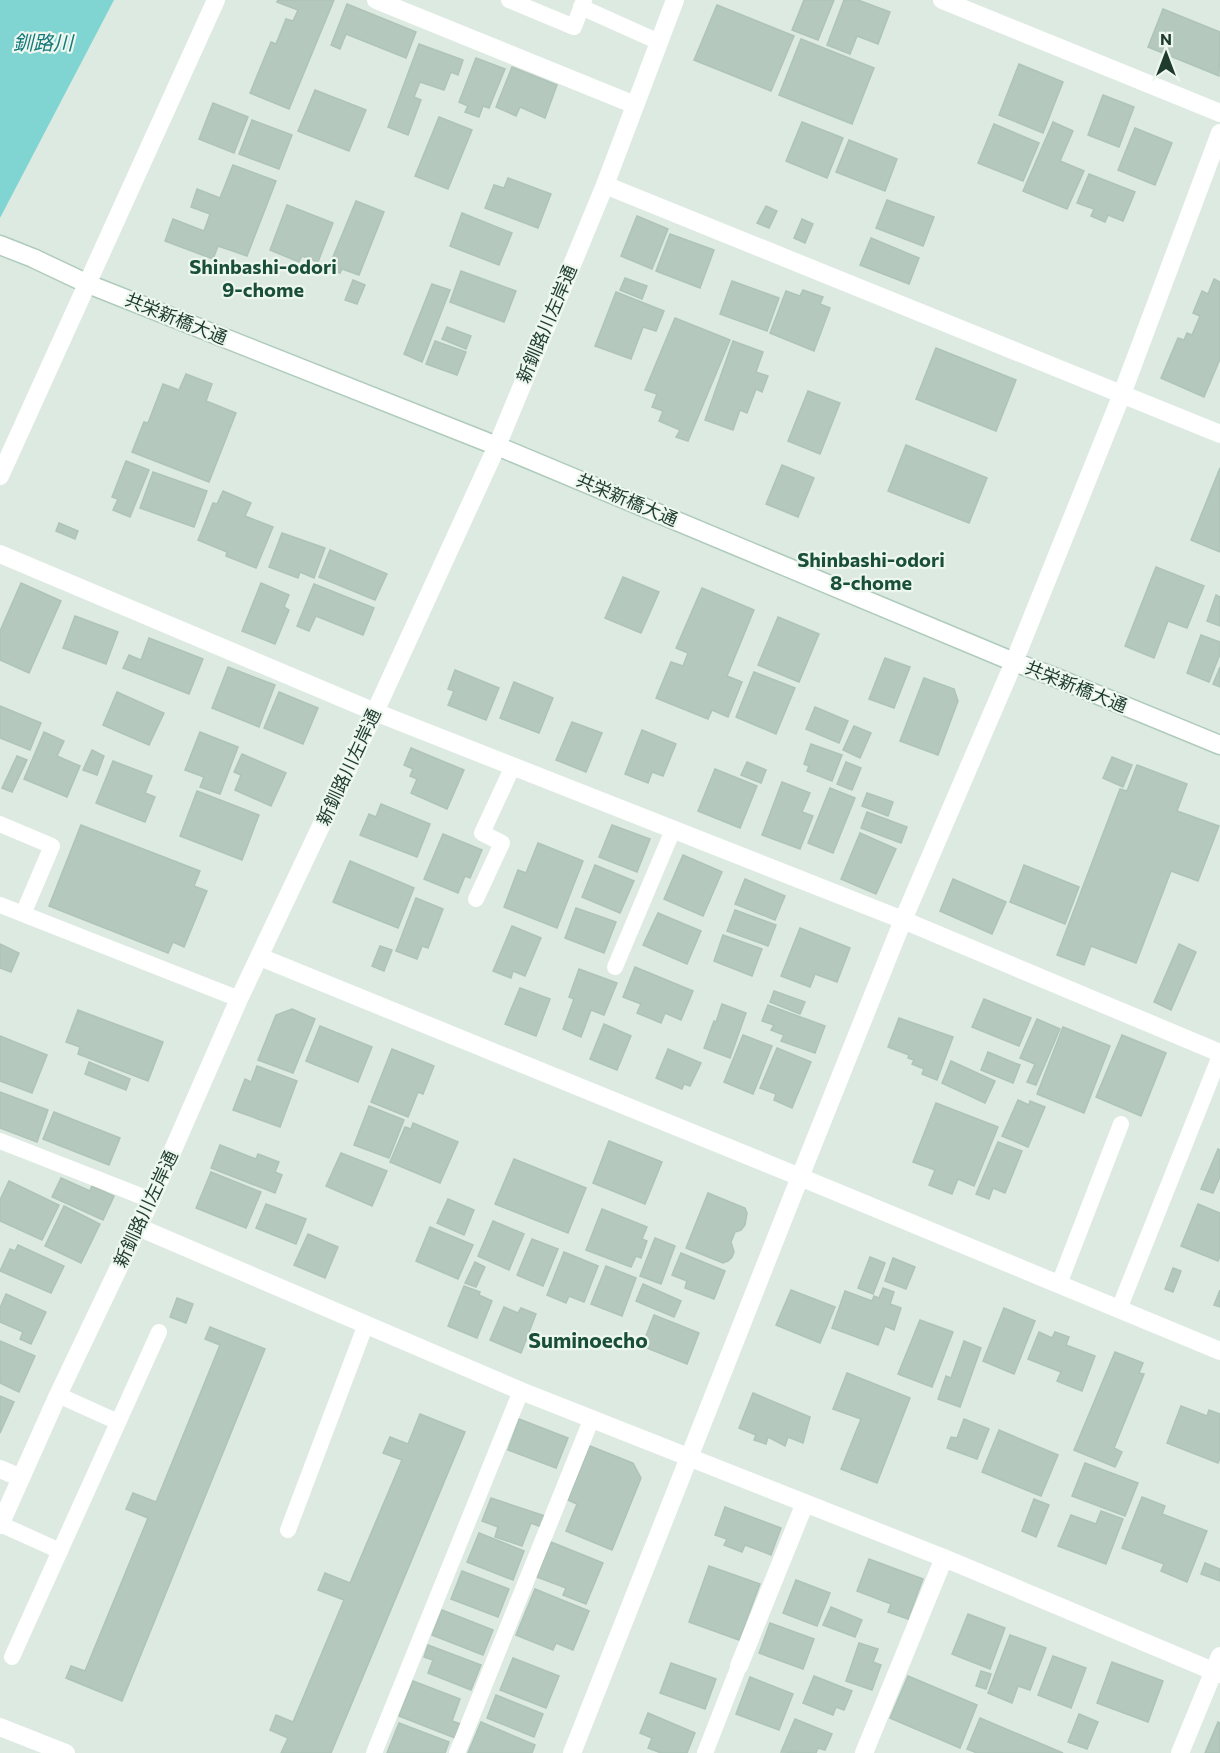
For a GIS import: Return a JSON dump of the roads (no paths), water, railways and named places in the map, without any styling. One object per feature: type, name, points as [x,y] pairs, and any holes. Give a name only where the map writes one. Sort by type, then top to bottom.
[{"type":"street","points":[[0,476],[216,0]]},
{"type":"street","points":[[376,0],[635,105]]},
{"type":"street","name":"新釧路川左岸通","points":[[0,1524],[58,1395],[151,1200],[239,999],[375,712],[496,446],[605,185],[675,0]]},
{"type":"street","points":[[942,0],[1220,113]]},
{"type":"street","points":[[572,1753],[903,920],[1014,662],[1122,394],[1220,133]]},
{"type":"street","points":[[605,185],[1220,434]]},
{"type":"street","name":"共栄新橋大通","points":[[0,244],[88,284],[496,446],[1014,662],[1220,745]]},
{"type":"street","points":[[0,554],[375,712],[903,920],[1220,1054]]},
{"type":"street","points":[[260,957],[1220,1351]]},
{"type":"street","points":[[138,1227],[521,1391],[1218,1667],[1180,1753]]},
{"type":"street","points":[[0,1469],[21,1479]]},
{"type":"street","points":[[739,1666],[805,1503]]},
{"type":"street","points":[[864,1753],[944,1558]]},
{"type":"street","points":[[0,1726],[66,1753]]},
{"type":"lane","points":[[509,0],[574,27],[583,4],[659,42]]},
{"type":"lane","points":[[476,899],[502,843],[482,833],[513,766]]},
{"type":"lane","points":[[0,824],[52,846],[23,914]]},
{"type":"lane","points":[[615,967],[673,830]]},
{"type":"lane","points":[[0,905],[239,999]]},
{"type":"lane","points":[[1119,1309],[1220,1054]]},
{"type":"lane","points":[[1059,1284],[1121,1125]]},
{"type":"lane","points":[[0,1141],[151,1200]]},
{"type":"lane","points":[[288,1530],[366,1324]]},
{"type":"lane","points":[[12,1657],[159,1332]]},
{"type":"lane","points":[[374,1753],[521,1391]]},
{"type":"lane","points":[[58,1395],[118,1422]]},
{"type":"lane","points":[[457,1753],[592,1418]]},
{"type":"lane","points":[[0,1524],[60,1551]]},
{"type":"lane","points":[[705,1753],[739,1666]]},
{"type":"water","name":"釧路川","points":[[0,0],[114,0],[0,218]]},
{"type":"district","name":"Shinbashi-odori 9-chome","points":[[263,278]]},
{"type":"district","name":"Shinbashi-odori 8-chome","points":[[871,572]]},
{"type":"district","name":"Suminoecho","points":[[588,1341]]}]
